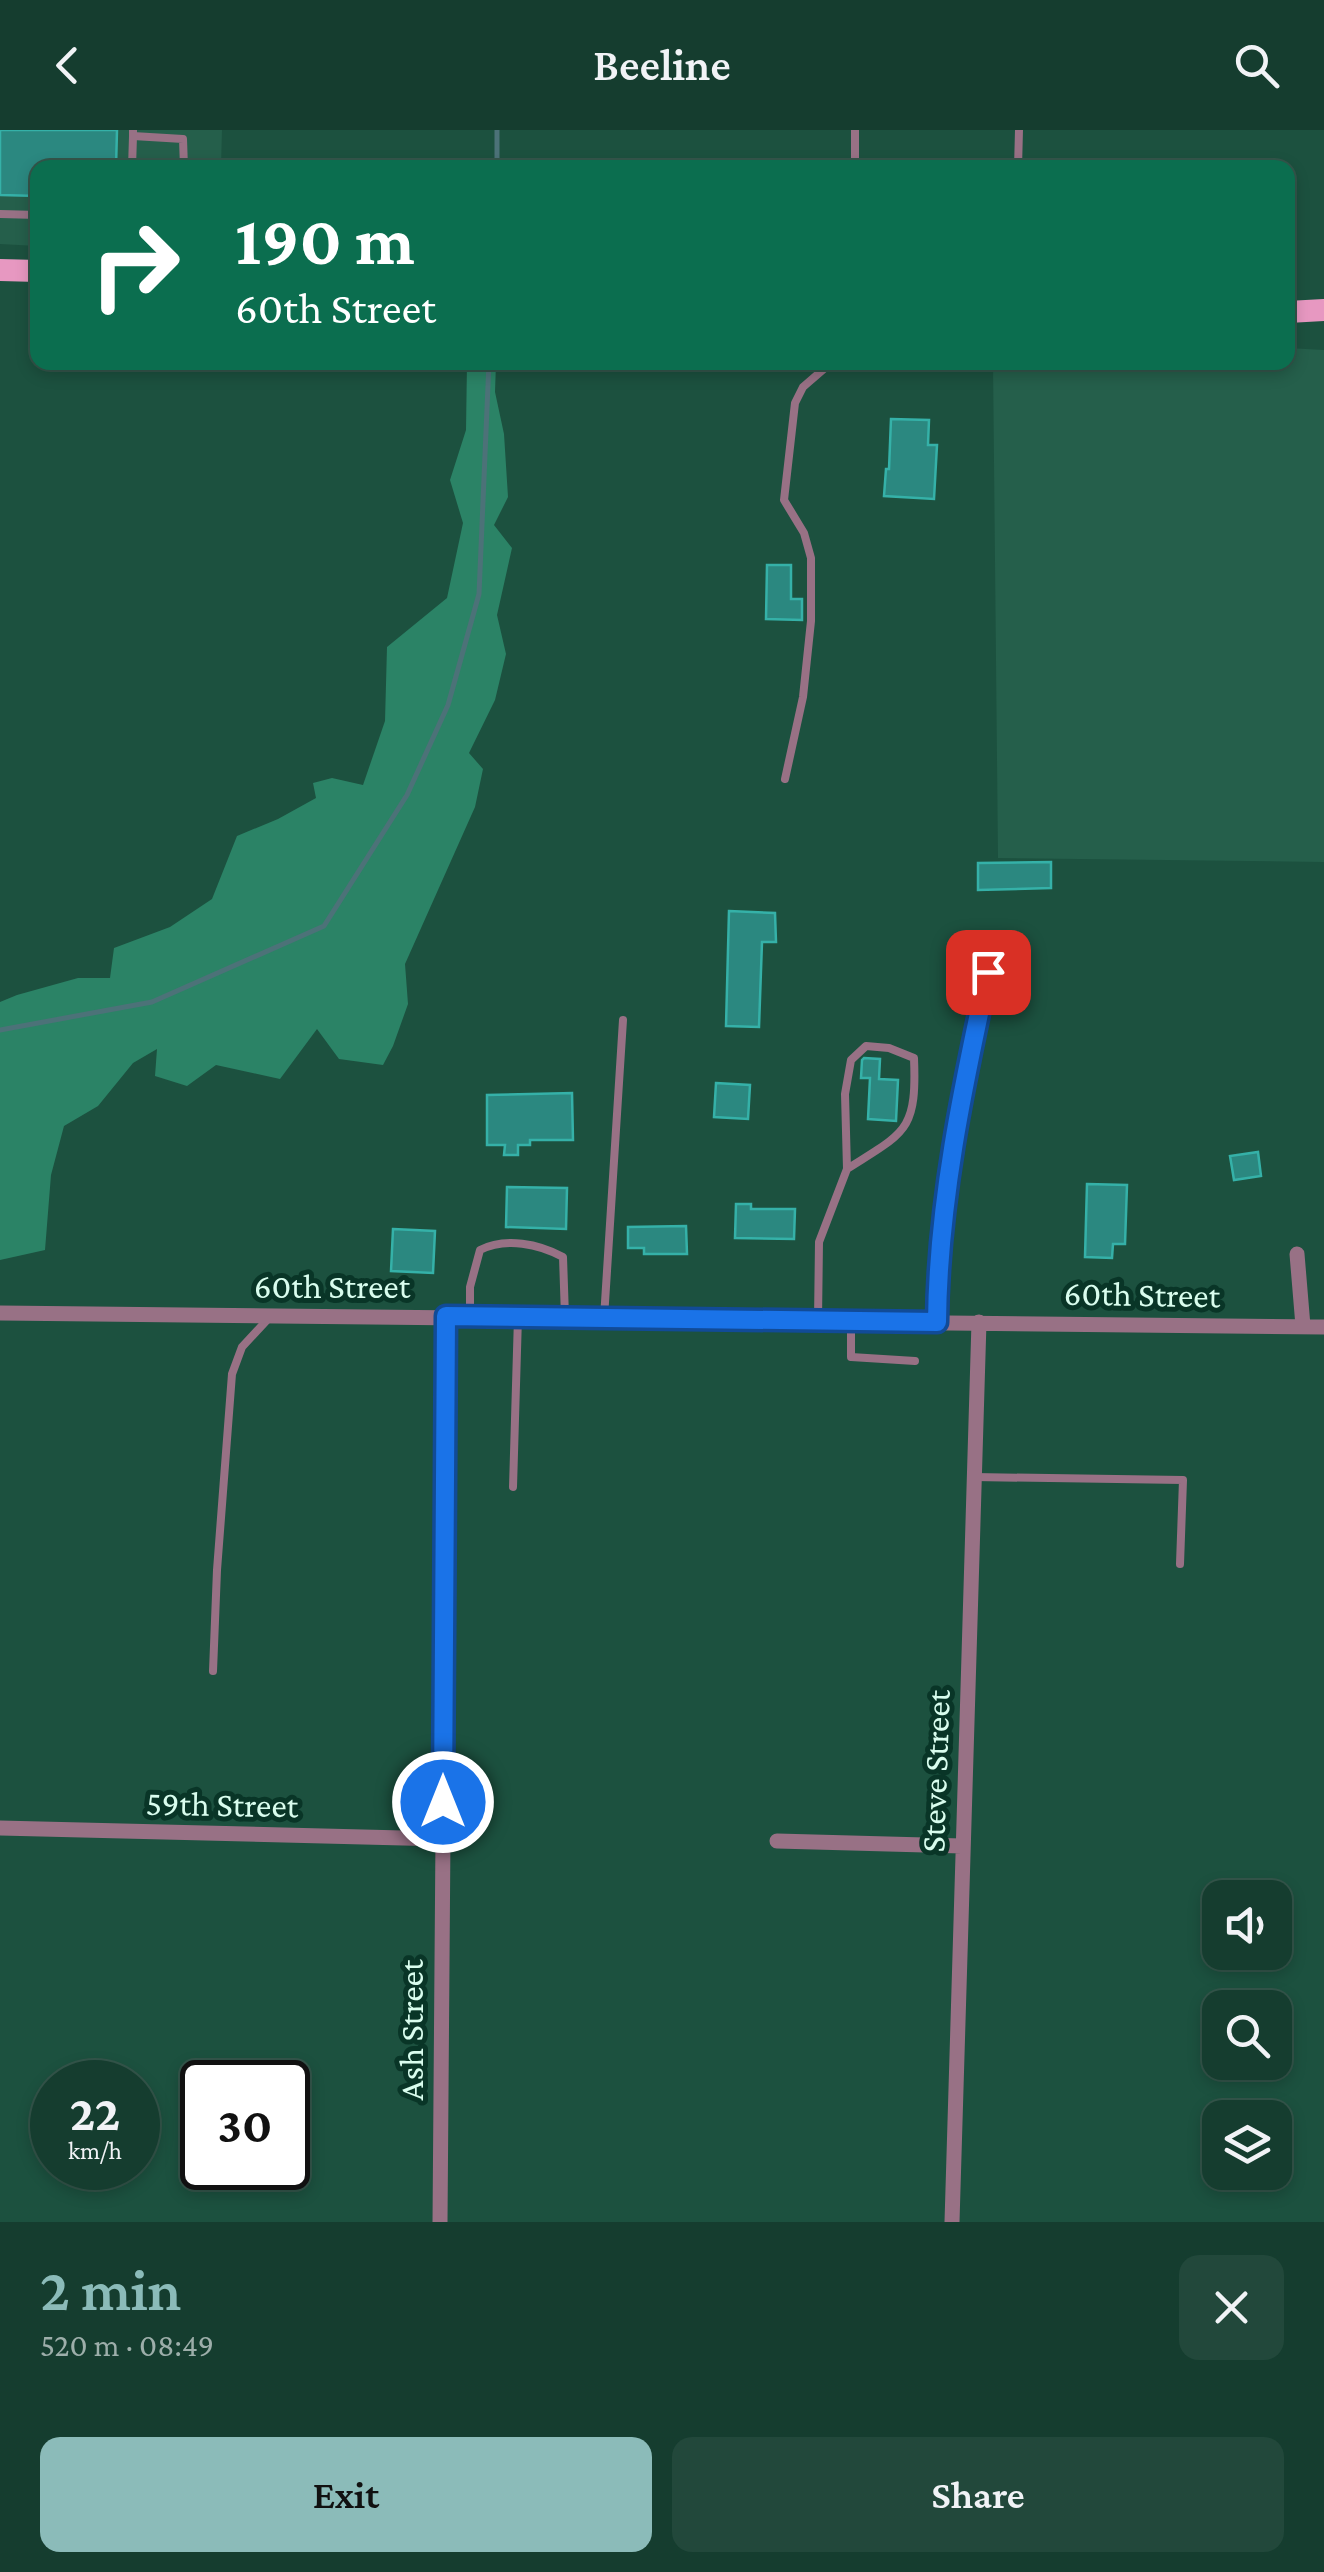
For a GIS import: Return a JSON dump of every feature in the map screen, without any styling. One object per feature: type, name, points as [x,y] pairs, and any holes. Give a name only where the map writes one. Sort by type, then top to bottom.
[{"type":"main road","points":[[0,270],[30,271]]},
{"type":"main road","points":[[1295,312],[1324,310]]},
{"type":"street","points":[[1297,1254],[1303,1326]]},
{"type":"street","name":"60th Street","points":[[0,1313],[1324,1327]]},
{"type":"street","name":"Ash Street","points":[[440,2222],[446,1316]]},
{"type":"street","name":"Steve Street","points":[[952,2222],[979,1322]]},
{"type":"street","name":"59th Street","points":[[0,1828],[443,1839]]},
{"type":"street","points":[[777,1841],[962,1846]]},
{"type":"lane","points":[[855,130],[855,160]]},
{"type":"lane","points":[[1018,160],[1019,130]]},
{"type":"lane","points":[[132,160],[133,133],[183,139],[184,160]]},
{"type":"lane","points":[[0,214],[30,215]]},
{"type":"lane","points":[[785,779],[803,697],[811,621],[811,558],[804,533],[784,500],[795,404],[804,387],[823,370]]},
{"type":"lane","points":[[937,1322],[953,1156],[993,937]]},
{"type":"lane","points":[[604,1318],[623,1020]]},
{"type":"lane","points":[[818,1320],[819,1242],[847,1170],[844,1094],[851,1060],[866,1046],[890,1048],[914,1058],[910,1118],[902,1132],[847,1170]]},
{"type":"lane","points":[[470,1317],[470,1287],[480,1250],[494,1243],[544,1247],[564,1257],[565,1318]]},
{"type":"lane","points":[[214,1671],[217,1570],[232,1374],[242,1347],[271,1315]]},
{"type":"lane","points":[[513,1487],[518,1317]]},
{"type":"lane","points":[[850,1320],[850,1357],[914,1361]]},
{"type":"lane","points":[[974,1477],[1184,1480],[1180,1564]]},
{"type":"shaded area","points":[[0,130],[222,130],[221,160],[30,160],[30,246],[0,244]]},
{"type":"shaded area","points":[[1295,348],[1324,350],[1324,862],[998,858],[993,370],[1295,370]]},
{"type":"shaded area","points":[[467,370],[496,370],[508,497],[494,525],[512,548],[497,615],[506,654],[495,700],[469,753],[483,769],[475,807],[405,964],[408,1004],[383,1065],[339,1059],[317,1029],[280,1079],[216,1065],[187,1086],[155,1076],[157,1049],[133,1063],[98,1106],[64,1126],[51,1175],[45,1250],[0,1260],[0,1002],[78,978],[110,978],[114,948],[170,927],[212,899],[237,836],[316,798],[313,783],[332,778],[363,785],[385,721],[387,647],[447,598],[463,523],[450,480],[466,430]]},
{"type":"building","points":[[0,130],[117,130],[116,160],[30,160],[30,196],[0,195]]},
{"type":"building","points":[[891,419],[929,420],[928,445],[937,445],[934,499],[884,496]]},
{"type":"building","points":[[767,565],[791,565],[791,599],[802,599],[802,620],[766,619]]},
{"type":"building","points":[[1051,862],[1051,888],[978,890],[978,863]]},
{"type":"building","points":[[729,911],[775,913],[776,942],[762,942],[759,1027],[726,1026]]},
{"type":"building","points":[[864,1058],[880,1059],[879,1079],[898,1080],[896,1121],[868,1119],[870,1078],[861,1078]]},
{"type":"building","points":[[716,1083],[750,1085],[748,1119],[714,1117]]},
{"type":"building","points":[[572,1093],[573,1140],[530,1140],[530,1145],[518,1145],[518,1155],[504,1155],[505,1145],[487,1145],[487,1095]]},
{"type":"building","points":[[1258,1152],[1261,1176],[1234,1180],[1230,1156]]},
{"type":"building","points":[[1087,1184],[1127,1185],[1125,1244],[1113,1244],[1112,1258],[1085,1257]]},
{"type":"building","points":[[507,1187],[567,1188],[566,1229],[506,1227]]},
{"type":"building","points":[[736,1204],[751,1204],[751,1209],[795,1209],[794,1239],[735,1238]]},
{"type":"building","points":[[686,1226],[687,1254],[644,1254],[644,1248],[628,1248],[628,1227]]},
{"type":"building","points":[[393,1229],[435,1231],[433,1273],[391,1271]]},
{"type":"waterway","points":[[497,130],[497,160]]},
{"type":"waterway","points":[[0,1030],[152,1002],[324,926],[407,795],[448,705],[479,594],[489,370]]},
{"type":"route","points":[[443,1802],[446,1316],[937,1322],[953,1156],[988,972]]}]
